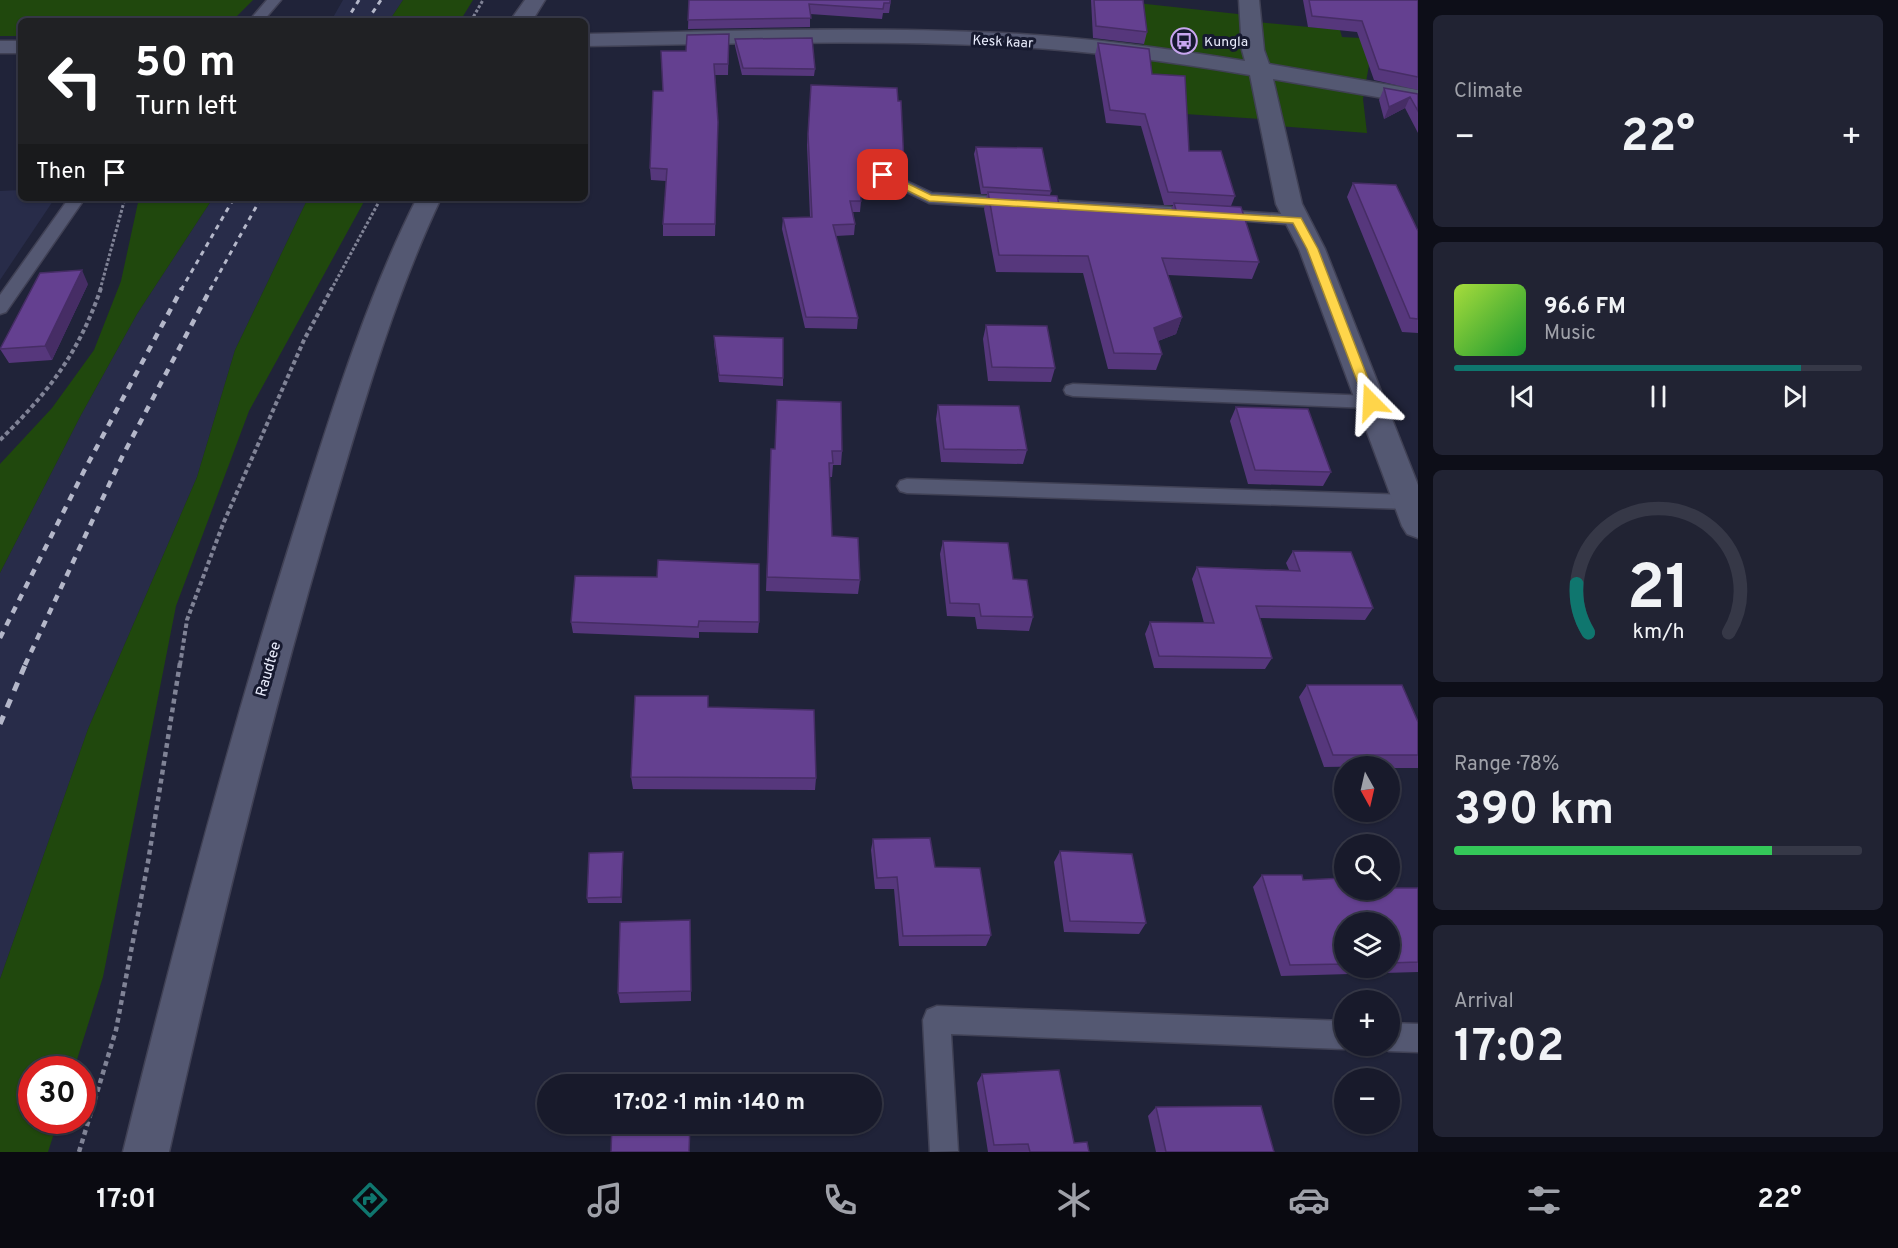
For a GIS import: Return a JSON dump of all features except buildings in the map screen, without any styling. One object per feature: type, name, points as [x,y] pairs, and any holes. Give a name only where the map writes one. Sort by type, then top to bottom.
[{"type":"street","points":[[523,18],[535,0]]},
{"type":"street","points":[[1249,0],[1253,50],[1289,204],[1312,249],[1413,514]]},
{"type":"street","name":"Kesk kaar","points":[[588,39],[881,35],[1063,44],[1258,68],[1418,97]]},
{"type":"street","points":[[0,47],[18,47]]},
{"type":"street","name":"Raudtee","points":[[146,1152],[229,813],[275,643],[328,470],[380,315],[428,201]]},
{"type":"lane","points":[[259,18],[274,0]]},
{"type":"lane","points":[[883,175],[929,198],[1297,220]]},
{"type":"lane","points":[[0,308],[75,201]]},
{"type":"lane","points":[[1073,390],[1371,402]]},
{"type":"lane","points":[[908,486],[1413,514]]},
{"type":"lane","points":[[944,1151],[937,1020],[1334,1035]]},
{"type":"lane","points":[[1400,1037],[1418,1038]]},
{"type":"path","points":[[473,18],[483,0]]},
{"type":"path","points":[[0,440],[53,384],[78,341],[110,264],[124,201]]},
{"type":"path","points":[[79,1152],[116,1030],[148,862],[188,620],[223,524],[299,350],[379,201]]},
{"type":"shaded area","points":[[343,0],[403,0],[391,18],[333,18]]},
{"type":"shaded area","points":[[18,190],[18,201],[53,201],[0,280],[0,191]]},
{"type":"shaded area","points":[[211,201],[307,201],[235,350],[197,477],[88,729],[0,979],[0,573],[81,415],[137,314]]},
{"type":"green space","points":[[0,0],[253,0],[235,18],[18,18],[18,36],[0,36]]},
{"type":"green space","points":[[403,0],[473,0],[462,18],[391,18]]},
{"type":"green space","points":[[1137,3],[1256,16],[1257,22],[1340,30],[1342,37],[1360,38],[1369,65],[1363,99],[1367,133],[1278,126],[1276,120],[1155,112]]},
{"type":"green space","points":[[138,201],[211,201],[137,314],[81,415],[0,573],[0,464],[52,408],[94,350],[121,281]]},
{"type":"green space","points":[[307,201],[364,201],[249,411],[176,606],[103,977],[78,1056],[18,1056],[18,1134],[54,1134],[48,1152],[0,1152],[0,979],[88,729],[197,477],[235,350]]},
{"type":"railway","points":[[348,18],[359,0]]},
{"type":"railway","points":[[369,18],[381,0]]},
{"type":"railway","points":[[181,290],[232,201]]},
{"type":"railway","points":[[210,290],[259,201]]},
{"type":"railway","points":[[0,638],[84,471],[182,288]]},
{"type":"railway","points":[[25,665],[122,457],[211,288]]},
{"type":"railway","points":[[0,724],[26,663]]},
{"type":"place","name":"Kungla","points":[[1184,41]]},
{"type":"route","points":[[883,175],[929,198],[1297,220],[1312,249],[1371,402]]}]
